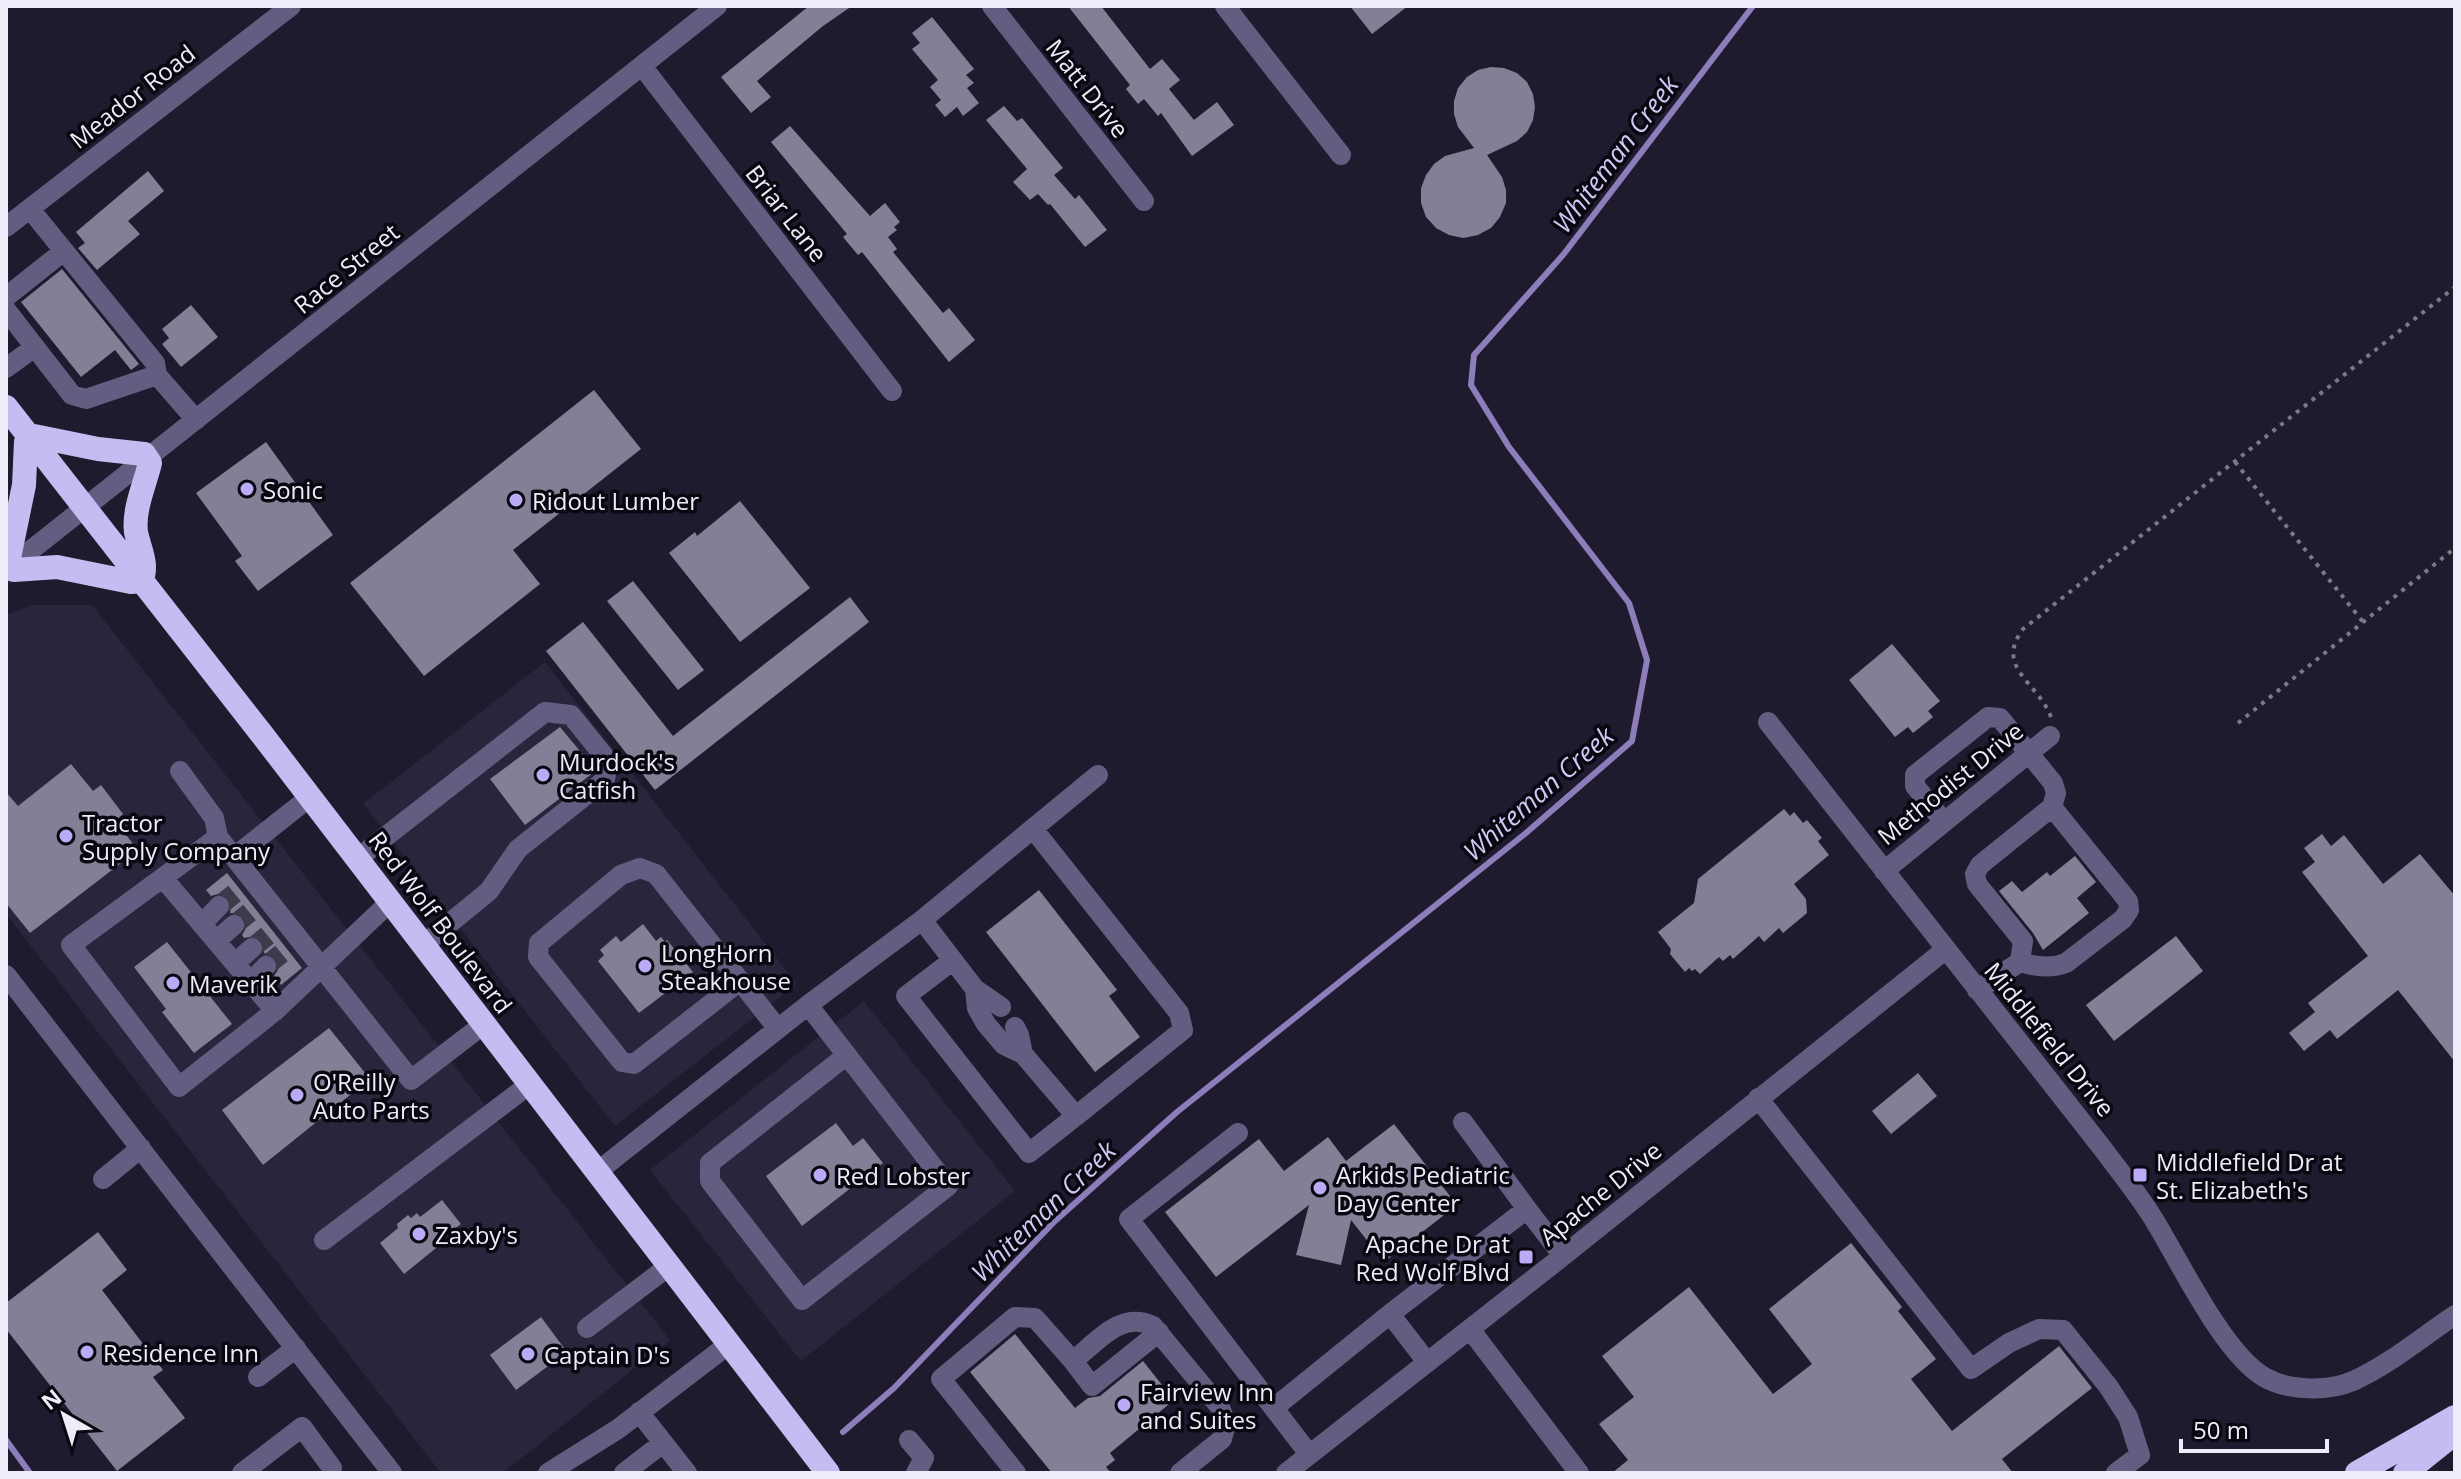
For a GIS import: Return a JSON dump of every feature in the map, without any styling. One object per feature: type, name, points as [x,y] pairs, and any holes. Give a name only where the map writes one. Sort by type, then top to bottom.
[{"type":"highway","name":"Red Wolf Boulevard","points":[[6,407],[310,797],[828,1473]]},
{"type":"highway","points":[[29,438],[144,454],[147,458],[150,463],[136,513],[145,573],[141,581],[131,582],[57,567],[8,568],[24,485],[26,442],[29,438]]},
{"type":"highway","points":[[2357,1473],[2455,1417]]},
{"type":"highway","points":[[2405,1473],[2455,1433]]},
{"type":"street","name":"Meador Road","points":[[6,227],[291,6]]},
{"type":"street","name":"Race Street","points":[[8,568],[717,6]]},
{"type":"street","name":"Matt Drive","points":[[992,6],[1144,201]]},
{"type":"street","points":[[1225,6],[1341,155]]},
{"type":"street","name":"Briar Lane","points":[[642,66],[892,391]]},
{"type":"street","points":[[30,209],[155,363],[157,375],[196,420]]},
{"type":"street","points":[[6,297],[64,251]]},
{"type":"street","points":[[6,310],[72,395],[86,399],[157,375]]},
{"type":"street","points":[[6,368],[35,347]]},
{"type":"street","points":[[357,859],[545,712],[571,715],[608,761],[605,780],[518,849],[489,891],[423,945]]},
{"type":"street","points":[[1944,822],[1915,786],[1915,775],[1988,717],[2000,718],[2053,783],[2056,793],[2052,807],[1980,865],[1975,874],[1977,884],[2023,941],[2020,962],[1977,990]]},
{"type":"street","name":"Middlefield Drive","points":[[1768,722],[2103,1149],[2152,1216],[2222,1332],[2264,1376],[2287,1385],[2314,1388],[2351,1382],[2455,1315]]},
{"type":"street","name":"Methodist Drive","points":[[1884,871],[2050,736]]},
{"type":"street","points":[[180,771],[214,818],[218,837],[234,857],[246,884],[260,903],[293,945],[321,968],[411,1080],[484,1024]]},
{"type":"street","points":[[597,1172],[808,1005],[922,920],[1098,775]]},
{"type":"street","points":[[234,857],[310,797]]},
{"type":"street","points":[[2020,962],[2057,967],[2066,963],[2123,919],[2129,910],[2128,901],[2052,807]]},
{"type":"street","points":[[952,961],[906,996],[1029,1153],[1183,1030],[1179,1013],[1034,830]]},
{"type":"street","points":[[218,837],[71,945],[179,1087],[275,1011],[390,902]]},
{"type":"street","points":[[740,981],[634,1064],[622,1062],[538,957],[539,943],[621,875],[640,868],[656,874],[778,1029]]},
{"type":"street","points":[[163,878],[275,1011]]},
{"type":"street","points":[[202,924],[219,906]]},
{"type":"street","points":[[922,920],[975,989],[1001,1007]]},
{"type":"street","points":[[216,941],[234,925]]},
{"type":"street","points":[[235,963],[252,948]]},
{"type":"street","name":"Apache Drive","points":[[1286,1473],[1309,1462],[1427,1362],[1945,950]]},
{"type":"street","points":[[251,982],[266,966]]},
{"type":"street","points":[[6,975],[392,1473]]},
{"type":"street","points":[[975,989],[977,1008],[986,1024],[1004,1045],[1023,1054],[1076,1116]]},
{"type":"street","points":[[808,1005],[847,1055],[948,1186],[802,1300],[710,1181],[710,1163],[847,1055]]},
{"type":"street","points":[[1015,1027],[1023,1054]]},
{"type":"street","points":[[324,1240],[530,1084]]},
{"type":"street","points":[[1758,1098],[1971,1369],[2009,1343],[2039,1329],[2063,1330],[2108,1386],[2128,1417],[2145,1464],[2116,1473]]},
{"type":"street","points":[[1463,1122],[1563,1256]]},
{"type":"street","points":[[1238,1133],[1129,1219],[1275,1407],[1309,1462]]},
{"type":"street","points":[[103,1179],[141,1148]]},
{"type":"street","points":[[1275,1407],[1527,1209]]},
{"type":"street","points":[[587,1328],[669,1266]]},
{"type":"street","points":[[1390,1314],[1427,1362]]},
{"type":"street","points":[[1016,1473],[941,1379],[1015,1317],[1035,1318],[1092,1386],[1159,1332]]},
{"type":"street","points":[[1073,1361],[1122,1322],[1142,1320],[1153,1326],[1220,1407],[1226,1424],[1222,1439],[1187,1471]]},
{"type":"street","points":[[1470,1329],[1579,1473]]},
{"type":"street","points":[[548,1473],[618,1429],[729,1344]]},
{"type":"street","points":[[258,1377],[296,1348]]},
{"type":"street","points":[[639,1412],[687,1473]]},
{"type":"street","points":[[242,1473],[302,1427],[332,1468]]},
{"type":"street","points":[[909,1440],[924,1458],[916,1473]]},
{"type":"street","points":[[624,1473],[663,1443]]},
{"type":"path","points":[[2050,736],[2052,719],[2047,705],[2014,663],[2011,651],[2023,629],[2455,287]]},
{"type":"path","points":[[2235,462],[2363,622]]},
{"type":"path","points":[[2238,723],[2455,548]]},
{"type":"shaded area","points":[[33,605],[92,605],[670,1340],[503,1473],[441,1473],[6,914],[6,615]]},
{"type":"shaded area","points":[[545,662],[797,984],[615,1126],[363,804]]},
{"type":"shaded area","points":[[864,1001],[1015,1191],[801,1361],[650,1170]]},
{"type":"building","points":[[809,6],[852,6],[757,81],[771,97],[751,113],[721,77]]},
{"type":"building","points":[[1068,6],[1101,6],[1150,69],[1162,59],[1180,80],[1169,89],[1194,120],[1217,102],[1234,125],[1192,156],[1161,113],[1158,116],[1144,99],[1138,104],[1126,89],[1130,85]]},
{"type":"building","points":[[1350,6],[1408,6],[1372,34]]},
{"type":"building","points":[[932,17],[974,69],[966,75],[974,83],[967,88],[979,103],[963,116],[957,107],[945,117],[935,105],[941,100],[930,87],[938,80],[912,49],[920,43],[912,33]]},
{"type":"building","points":[[1491,67],[1517,73],[1527,82],[1533,94],[1533,120],[1527,132],[1517,141],[1487,155],[1502,177],[1506,203],[1491,228],[1463,238],[1436,228],[1426,217],[1421,203],[1421,188],[1434,164],[1445,156],[1474,148],[1458,127],[1454,101],[1458,88],[1467,77]]},
{"type":"building","points":[[1004,106],[1017,121],[1022,118],[1063,168],[1054,175],[1075,199],[1079,195],[1107,230],[1085,247],[1050,204],[1038,194],[1030,200],[1013,182],[1027,169],[986,120]]},
{"type":"building","points":[[790,126],[870,216],[885,203],[900,222],[894,227],[897,230],[888,237],[897,249],[893,252],[943,313],[949,308],[975,340],[949,362],[862,252],[858,255],[843,237],[847,234],[771,142]]},
{"type":"building","points":[[148,171],[164,191],[128,221],[140,234],[97,270],[78,248],[85,243],[76,232]]},
{"type":"building","points":[[62,269],[139,364],[131,370],[115,350],[81,377],[21,302]]},
{"type":"building","points":[[191,305],[218,337],[181,367],[162,344],[169,338],[162,329]]},
{"type":"building","name":"Ridout Lumber","points":[[594,390],[641,449],[513,550],[540,584],[424,676],[350,583]]},
{"type":"building","points":[[266,442],[333,535],[258,591],[235,561],[242,556],[196,493]]},
{"type":"building","points":[[740,501],[810,588],[740,642],[669,553],[695,532],[697,536]]},
{"type":"building","points":[[633,581],[704,670],[678,690],[607,601]]},
{"type":"building","points":[[850,597],[869,622],[655,790],[546,651],[583,622],[673,736]]},
{"type":"building","points":[[1892,644],[1940,701],[1928,711],[1933,717],[1913,733],[1908,727],[1895,737],[1849,680]]},
{"type":"building","name":"Murdock's Catfish","points":[[560,727],[594,768],[593,773],[525,825],[490,779]]},
{"type":"building","name":"Tractor Supply Company","points":[[71,764],[93,791],[101,785],[123,814],[115,821],[138,850],[30,933],[6,903],[6,792],[18,806]]},
{"type":"building","points":[[1784,809],[1790,816],[1794,812],[1803,823],[1807,820],[1822,838],[1818,841],[1829,855],[1794,884],[1806,899],[1807,913],[1783,933],[1779,928],[1764,942],[1759,936],[1733,959],[1730,955],[1723,961],[1719,957],[1700,974],[1689,968],[1685,972],[1658,932],[1694,903],[1698,879]]},
{"type":"building","points":[[2322,834],[2331,846],[2344,835],[2383,884],[2420,854],[2455,896],[2455,1062],[2398,990],[2337,1039],[2330,1030],[2304,1051],[2289,1033],[2315,1012],[2308,1003],[2368,956],[2302,872],[2315,862],[2304,848]]},
{"type":"building","points":[[2075,856],[2096,882],[2077,898],[2089,913],[2043,950],[1999,891],[2012,881],[2022,892],[2047,872],[2050,876]]},
{"type":"building","name":"Maverik","points":[[227,873],[302,968],[281,985],[274,976],[278,962],[274,956],[264,953],[262,940],[255,936],[244,938],[242,935],[246,928],[244,917],[230,913],[232,903],[227,896],[221,893],[211,896],[206,890]]},
{"type":"building","points":[[1039,890],[1117,990],[1109,996],[1140,1037],[1095,1072],[986,932]]},
{"type":"building","name":"LongHorn Steakhouse","points":[[643,924],[656,941],[661,937],[665,942],[667,940],[693,972],[639,1013],[598,961],[604,955],[600,950],[616,936],[621,942]]},
{"type":"building","points":[[2176,936],[2203,971],[2114,1041],[2086,1005]]},
{"type":"building","name":"Maverik","points":[[167,942],[232,1024],[194,1053],[162,1012],[166,1009],[134,967]]},
{"type":"building","name":"O'Reilly Auto Parts","points":[[329,1028],[370,1079],[263,1165],[222,1110]]},
{"type":"building","points":[[1918,1073],[1937,1096],[1891,1134],[1872,1111]]},
{"type":"building","name":"Red Lobster","points":[[836,1123],[853,1146],[863,1138],[883,1163],[802,1226],[766,1176]]},
{"type":"building","name":"Arkids Pediatric Day Center","points":[[1394,1124],[1457,1205],[1384,1262],[1351,1220],[1341,1265],[1296,1255],[1309,1205],[1216,1277],[1165,1212],[1259,1139],[1284,1171],[1328,1137],[1346,1161]]},
{"type":"building","name":"Zaxby's","points":[[442,1200],[461,1224],[404,1274],[380,1243],[408,1215],[411,1218],[417,1213],[420,1217]]},
{"type":"building","name":"Residence Inn","points":[[98,1232],[127,1270],[102,1290],[163,1370],[153,1377],[185,1418],[117,1471],[6,1329],[6,1303]]},
{"type":"building","points":[[1851,1243],[1902,1307],[1898,1311],[1936,1359],[1911,1379],[1952,1431],[2059,1346],[2092,1388],[2002,1459],[2013,1473],[1612,1473],[1628,1460],[1599,1424],[1634,1397],[1602,1356],[1689,1287],[1773,1394],[1812,1364],[1769,1309]]},
{"type":"building","name":"Captain D's","points":[[541,1317],[567,1352],[516,1390],[490,1355]]},
{"type":"building","name":"Fairview Inn and Suites","points":[[1015,1334],[1075,1408],[1088,1398],[1100,1396],[1143,1361],[1174,1400],[1110,1453],[1115,1460],[1106,1467],[1111,1473],[1052,1473],[970,1372]]},
{"type":"waterway","name":"Whiteman Creek","points":[[843,1432],[894,1388],[1055,1221],[1177,1112],[1526,833],[1632,741],[1647,660],[1629,603],[1509,447],[1471,385],[1474,355],[1563,255],[1753,6]]},
{"type":"waterway","name":"Whiteman Creek","points":[[6,1440],[30,1473]]},
{"type":"tunnel","points":[[219,906],[240,889]]},
{"type":"tunnel","points":[[234,925],[255,908]]},
{"type":"tunnel","points":[[252,948],[273,931]]},
{"type":"tunnel","points":[[266,966],[287,949]]},
{"type":"place","name":"Sonic","points":[[247,489]]},
{"type":"place","name":"Ridout Lumber","points":[[516,500]]},
{"type":"place","name":"Murdock's Catfish","points":[[543,775]]},
{"type":"place","name":"Tractor Supply Company","points":[[66,836]]},
{"type":"place","name":"LongHorn Steakhouse","points":[[645,966]]},
{"type":"place","name":"Maverik","points":[[173,983]]},
{"type":"place","name":"O'Reilly Auto Parts","points":[[297,1095]]},
{"type":"place","name":"Red Lobster","points":[[820,1175]]},
{"type":"place","name":"Middlefield Dr at St. Elizabeth's","points":[[2140,1175]]},
{"type":"place","name":"Arkids Pediatric Day Center","points":[[1320,1188]]},
{"type":"place","name":"Zaxby's","points":[[419,1234]]},
{"type":"place","name":"Apache Dr at Red Wolf Blvd","points":[[1526,1257]]},
{"type":"place","name":"Residence Inn","points":[[87,1352]]},
{"type":"place","name":"Captain D's","points":[[528,1354]]},
{"type":"place","name":"Fairview Inn and Suites","points":[[1124,1405]]}]
